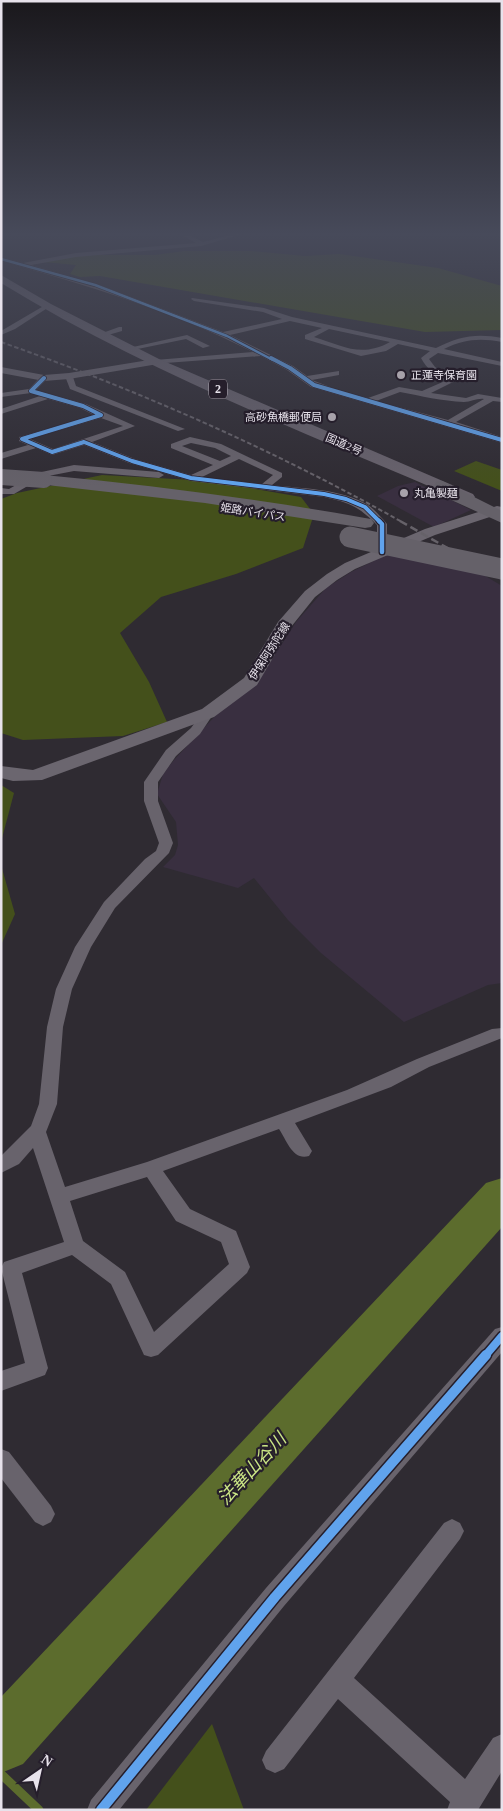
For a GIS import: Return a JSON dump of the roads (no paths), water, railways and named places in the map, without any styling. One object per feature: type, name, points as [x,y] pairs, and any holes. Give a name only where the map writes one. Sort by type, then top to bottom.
[{"type":"highway","name":"国道2号","points":[[70,319],[155,362],[442,486]]},
{"type":"highway","name":"姫路バイパス","points":[[1,477],[42,483],[155,490],[274,507],[358,530],[502,559]]},
{"type":"highway","name":"姫路バイパス","points":[[1,484],[42,483],[62,488],[208,510],[358,530],[453,540]]},
{"type":"highway","points":[[442,486],[444,490],[499,512]]},
{"type":"highway","points":[[358,530],[502,568]]},
{"type":"main road","name":"伊保阿弥陀線","points":[[1,772],[13,776],[35,776],[208,713],[251,681],[284,625],[310,594],[332,577],[382,552],[430,532],[499,512]]},
{"type":"street","points":[[1,333],[8,331],[25,319]]},
{"type":"street","points":[[182,319],[224,334],[314,385],[502,440]]},
{"type":"street","points":[[224,334],[290,319],[502,364]]},
{"type":"street","points":[[209,329],[222,326]]},
{"type":"street","points":[[329,327],[308,337],[361,354],[383,349],[398,341]]},
{"type":"street","points":[[101,335],[119,329]]},
{"type":"street","points":[[160,334],[173,340]]},
{"type":"street","points":[[423,394],[451,381],[434,370],[426,362],[425,358],[467,336],[484,336],[502,340]]},
{"type":"street","points":[[128,348],[187,337],[206,346]]},
{"type":"street","points":[[4,372],[44,378],[69,376],[155,362],[261,354]]},
{"type":"street","points":[[306,379],[336,373]]},
{"type":"street","points":[[69,376],[73,387],[181,427]]},
{"type":"street","points":[[31,390],[44,378]]},
{"type":"street","points":[[368,401],[399,389],[443,398],[468,400],[478,396],[502,400]]},
{"type":"street","points":[[1,395],[31,390],[83,406],[131,426],[52,452],[25,440],[1,447]]},
{"type":"street","points":[[1,412],[48,396]]},
{"type":"street","points":[[434,405],[443,398]]},
{"type":"street","points":[[449,423],[492,398]]},
{"type":"street","points":[[417,414],[425,410]]},
{"type":"street","points":[[25,440],[22,438],[102,415]]},
{"type":"street","points":[[219,464],[174,446],[190,440],[218,446],[278,476],[266,485]]},
{"type":"street","points":[[84,442],[132,461],[192,478],[238,456]]},
{"type":"street","points":[[1,456],[38,445]]},
{"type":"street","points":[[76,465],[105,467],[132,461]]},
{"type":"street","points":[[1,492],[12,492],[40,475],[74,468],[266,485],[324,494],[346,499],[365,507],[382,524],[382,552]]},
{"type":"street","points":[[1,1166],[12,1159],[37,1131],[48,1104],[55,1027],[64,989],[83,946],[109,905],[162,852],[166,844],[151,801],[151,782],[170,753],[196,731],[208,713]]},
{"type":"street","points":[[59,1197],[151,1168],[385,1082],[423,1063],[498,1033]]},
{"type":"street","points":[[283,1120],[302,1151]]},
{"type":"street","points":[[37,1131],[75,1246],[118,1278],[151,1348],[240,1268],[229,1237],[183,1215],[151,1168]]},
{"type":"street","points":[[1,1381],[37,1368],[11,1268],[75,1246]]},
{"type":"street","points":[[101,1810],[275,1597],[502,1336]]},
{"type":"street","points":[[1,1460],[43,1514]]},
{"type":"street","points":[[275,1760],[452,1531]]},
{"type":"street","points":[[338,1680],[465,1805],[499,1757]]},
{"type":"waterway","name":"法華山谷川","points":[[1,1742],[502,1196]]},
{"type":"waterway","points":[[1,1774],[39,1810]]},
{"type":"railway","points":[[1,342],[104,381],[206,423],[305,470],[402,522]]},
{"type":"railway","points":[[400,521],[502,579]]},
{"type":"place","name":"正蓮寺保育園","points":[[401,375]]},
{"type":"place","name":"高砂魚橋郵便局","points":[[332,417]]},
{"type":"place","name":"丸亀製麺","points":[[404,493]]}]
